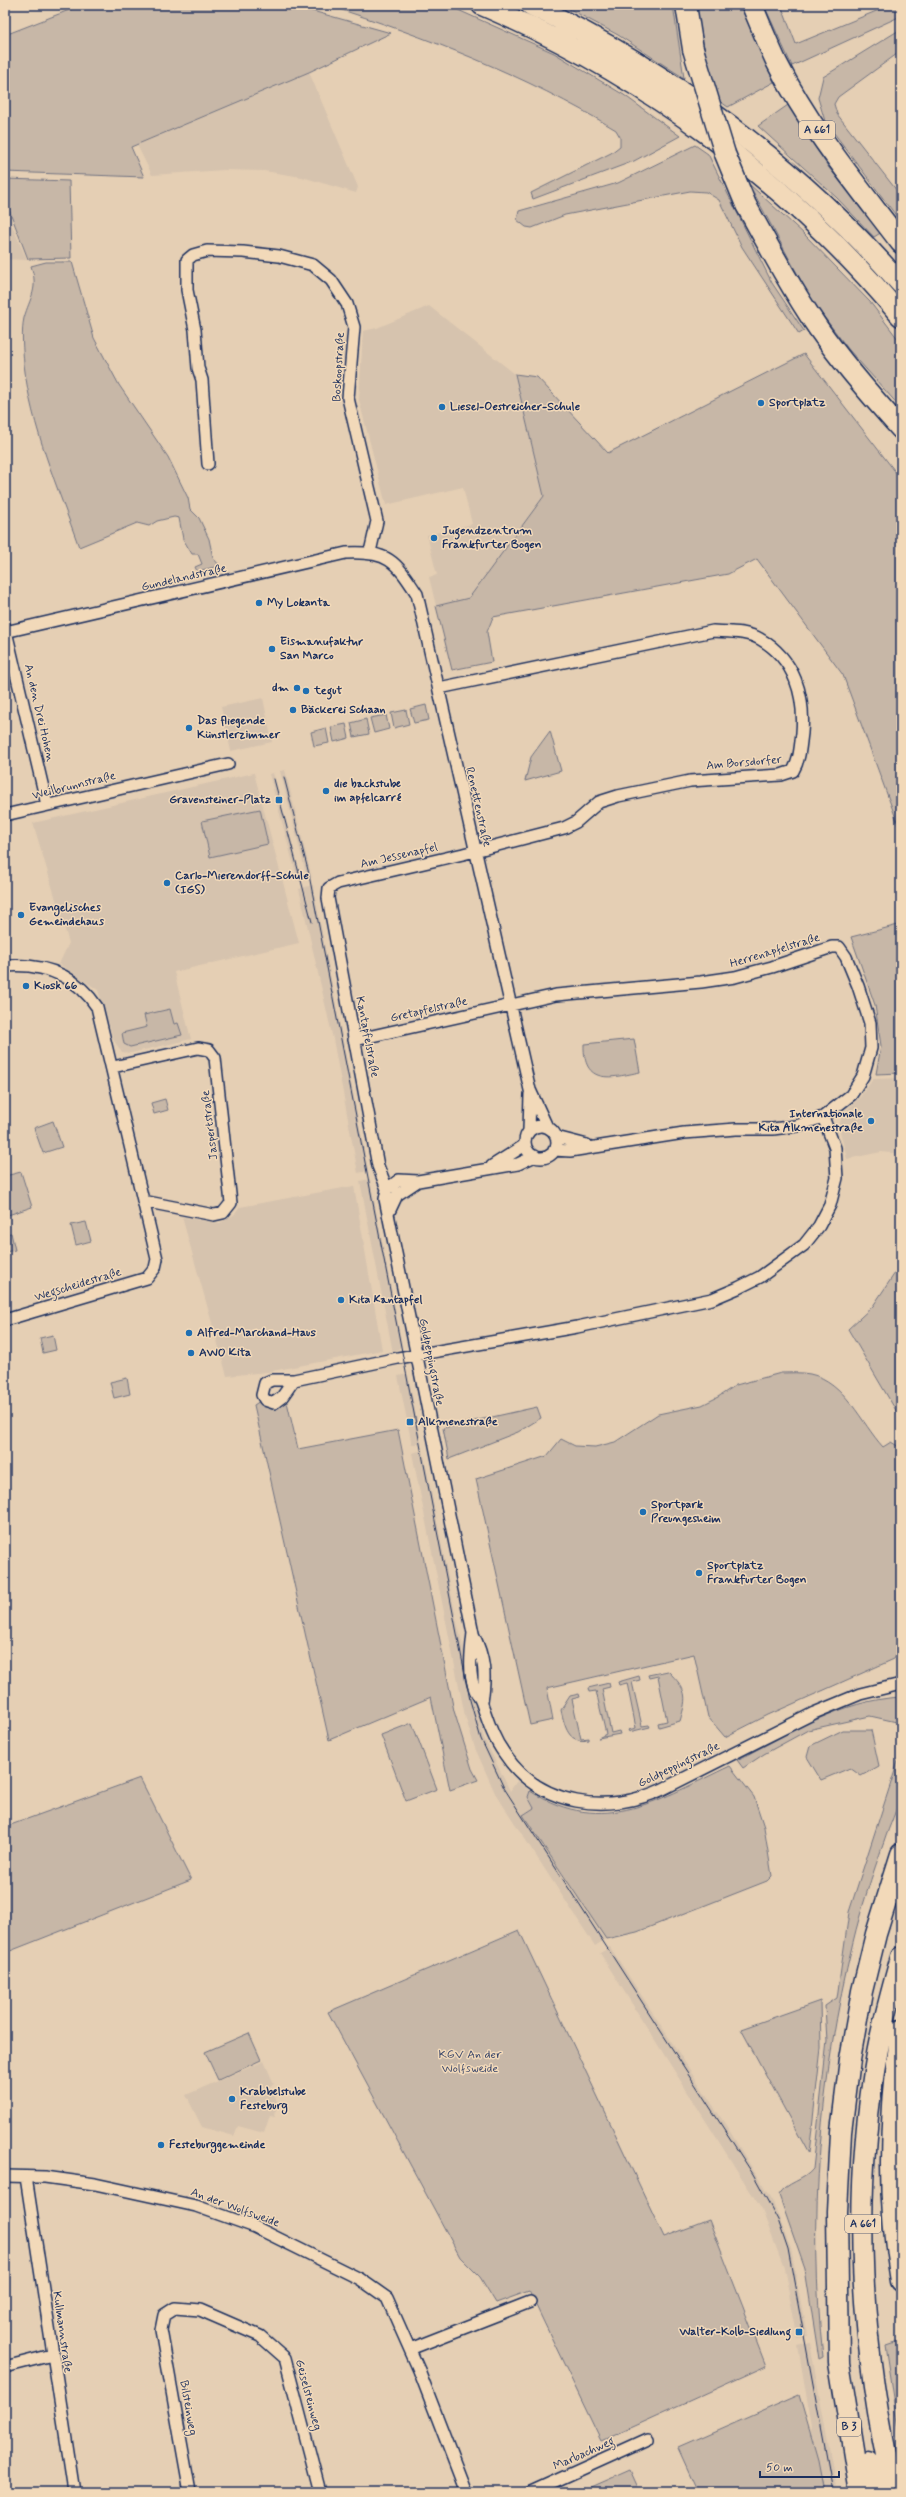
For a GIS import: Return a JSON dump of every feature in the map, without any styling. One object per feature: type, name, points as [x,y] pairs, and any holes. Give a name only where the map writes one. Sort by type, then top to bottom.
[{"type":"highway","points":[[482,5],[539,31],[609,68],[685,118],[756,171],[821,229],[872,282],[901,316]]},
{"type":"highway","points":[[531,5],[647,67],[736,131],[785,170],[827,207],[901,284]]},
{"type":"highway","points":[[686,5],[693,49],[722,147],[746,204],[780,268],[819,329],[843,362],[901,429]]},
{"type":"highway","name":"A 661","points":[[752,5],[778,64],[820,134],[854,182],[901,243]]},
{"type":"highway","name":"A 661","points":[[875,2492],[854,2385],[840,2289],[837,2212],[841,2132],[850,2059],[862,1991],[901,1854]]},
{"type":"highway","name":"A 661","points":[[894,2492],[877,2412],[871,2359],[865,2300],[863,2215],[867,2141],[877,2054],[901,1957]]},
{"type":"highway","points":[[901,2030],[892,2102],[891,2147],[894,2231],[901,2282]]},
{"type":"highway","name":"B 3","points":[[840,2289],[839,2362],[860,2492]]},
{"type":"street","name":"Boskoopstraße","points":[[208,464],[202,380],[198,368],[196,330],[187,290],[187,260],[193,255],[207,251],[243,252],[279,256],[313,265],[331,280],[347,304],[354,327],[348,398],[377,521],[370,552]]},
{"type":"street","name":"Gundelandstraße","points":[[5,631],[346,553],[370,552]]},
{"type":"street","name":"Renettenstraße","points":[[370,552],[386,558],[400,568],[417,594],[530,1090],[546,1127]]},
{"type":"street","name":"An den Drei Hohen","points":[[5,631],[47,805]]},
{"type":"street","name":"Am Borsdorfer","points":[[439,688],[713,631],[739,633],[759,639],[780,654],[793,673],[801,693],[803,722],[799,760],[793,771],[781,775],[690,781],[618,796],[600,802],[576,822],[564,828],[475,851]]},
{"type":"street","name":"Weilbrunnstraße","points":[[5,815],[228,764]]},
{"type":"street","name":"Am Jessenapfel","points":[[329,888],[338,883],[475,851]]},
{"type":"street","name":"Kantapfelstraße","points":[[329,888],[328,898],[378,1166],[387,1188]]},
{"type":"street","name":"Herrenapfelstraße","points":[[510,1005],[556,995],[701,982],[735,977],[772,967],[821,950],[839,948],[846,957],[858,986],[870,1023],[871,1048],[863,1076],[851,1095],[823,1117],[796,1126],[773,1129],[736,1128],[684,1133],[570,1151],[554,1150]]},
{"type":"street","points":[[5,966],[20,965],[43,968],[65,975],[77,984],[97,1007],[143,1201]]},
{"type":"street","name":"Gretapfelstraße","points":[[354,1040],[510,1005]]},
{"type":"street","name":"Jaspertstraße","points":[[112,1067],[198,1048],[209,1050],[215,1058],[231,1203],[223,1213],[214,1215],[143,1201]]},
{"type":"street","name":"Renettenstraße","points":[[529,1131],[530,1090]]},
{"type":"street","points":[[294,1380],[416,1355],[511,1340],[694,1304],[712,1299],[760,1277],[804,1245],[819,1226],[830,1205],[837,1178],[835,1148],[823,1117]]},
{"type":"street","points":[[387,1188],[399,1180],[418,1181],[518,1164],[535,1156],[548,1156],[554,1150],[556,1137],[546,1127],[534,1127],[525,1137],[525,1145],[529,1152],[535,1156]]},
{"type":"street","name":"Herrenapfelstraße","points":[[556,1137],[595,1146]]},
{"type":"street","points":[[488,1169],[525,1145]]},
{"type":"street","points":[[389,1212],[397,1195],[418,1181]]},
{"type":"street","name":"Goldpeppingstraße","points":[[387,1188],[385,1199],[389,1212],[416,1355],[473,1633],[471,1657],[475,1690],[482,1702],[488,1725],[504,1754],[526,1777],[553,1794],[571,1801],[612,1804],[638,1800],[837,1702],[901,1684]]},
{"type":"street","name":"Wegscheidestraße","points":[[5,1320],[147,1278],[155,1268],[157,1259],[143,1201]]},
{"type":"street","name":"An der Wolfsweide","points":[[5,2176],[26,2176],[95,2184],[161,2197],[196,2206],[255,2227],[360,2278],[386,2298],[410,2349],[466,2492]]},
{"type":"street","name":"Kullmannstraße","points":[[26,2176],[74,2492]]},
{"type":"street","points":[[410,2349],[530,2302]]},
{"type":"street","name":"Geiselsteinweg","points":[[161,2330],[164,2315],[175,2308],[200,2310],[260,2336],[285,2358],[320,2492]]},
{"type":"street","name":"Bilsteinweg","points":[[161,2330],[190,2492]]},
{"type":"street","points":[[5,2368],[52,2355]]},
{"type":"street","name":"Marbachweg","points":[[531,2492],[648,2439]]},
{"type":"shaded area","points":[[309,72],[358,187],[356,193],[302,177],[264,171],[224,170],[152,175],[137,145]]},
{"type":"shaded area","points":[[5,203],[11,223],[27,260],[5,259]]},
{"type":"shaded area","name":"Liesel-Oestreicher-Schule","points":[[429,306],[515,374],[544,496],[469,598],[436,606],[429,577],[437,575],[427,535],[472,524],[463,487],[386,505],[359,400],[363,331],[377,328]]},
{"type":"shaded area","points":[[263,698],[272,742],[231,751],[221,707]]},
{"type":"shaded area","points":[[285,770],[312,878],[307,878],[280,771]]},
{"type":"shaded area","name":"Carlo-Mierendorff-Schule (IGS)","points":[[254,773],[299,943],[174,972],[191,1039],[131,1053],[122,1052],[114,1041],[98,990],[59,964],[69,943],[33,823]]},
{"type":"shaded area","points":[[273,773],[302,880],[298,881],[269,774]]},
{"type":"shaded area","points":[[313,885],[368,1171],[358,1173],[333,1039],[299,889]]},
{"type":"shaded area","name":"Internationale Kita Alkmenestraße","points":[[901,1078],[901,1154],[881,1152],[847,1159],[839,1127],[842,1115],[860,1097],[873,1079]]},
{"type":"shaded area","points":[[370,1179],[402,1346],[393,1353],[360,1181]]},
{"type":"shaded area","points":[[354,1186],[382,1350],[267,1372],[227,1376],[182,1217],[220,1223],[235,1214],[240,1207]]},
{"type":"shaded area","points":[[408,1374],[421,1443],[412,1445],[398,1376]]},
{"type":"shaded area","points":[[423,1450],[456,1617],[484,1738],[510,1791],[517,1781],[530,1791],[528,1797],[534,1808],[525,1813],[549,1855],[606,1939],[595,1946],[495,1793],[475,1748],[465,1716],[412,1453]]},
{"type":"shaded area","points":[[610,1947],[729,2130],[774,2204],[791,2249],[807,2336],[798,2338],[784,2268],[762,2210],[600,1953]]},
{"type":"shaded area","name":"Krabbelstube Festeburg","points":[[264,2061],[274,2084],[268,2087],[272,2094],[274,2093],[277,2102],[275,2116],[270,2115],[264,2133],[238,2126],[234,2136],[202,2127],[186,2095]]},
{"type":"shaded area","points":[[810,2343],[837,2492],[824,2492],[810,2432],[812,2429],[798,2346]]},
{"type":"green space","points":[[82,5],[291,5],[391,33],[309,72],[131,147],[144,177],[5,172],[5,35]]},
{"type":"green space","points":[[327,5],[447,5],[554,53],[624,95],[680,136],[634,161],[533,199],[531,193],[611,153],[620,146],[620,137],[616,130],[547,92],[475,59],[401,30]]},
{"type":"green space","points":[[562,5],[673,5],[684,78],[618,35]]},
{"type":"green space","points":[[695,5],[740,5],[774,82],[728,107],[715,98]]},
{"type":"green space","points":[[764,5],[781,5],[796,44],[891,5],[901,5],[901,16],[792,66]]},
{"type":"green space","points":[[901,29],[901,51],[838,97],[834,104],[837,114],[901,196],[901,222],[825,121],[818,98],[823,77]]},
{"type":"green space","points":[[788,105],[829,168],[882,232],[874,237],[837,198],[758,126]]},
{"type":"green space","points":[[695,145],[708,154],[772,283],[804,331],[799,334],[742,247],[719,200],[706,192],[690,191],[565,215],[532,228],[526,227],[517,220],[519,211],[618,183]]},
{"type":"green space","points":[[5,179],[69,181],[71,258],[28,259],[5,199]]},
{"type":"green space","points":[[749,184],[804,234],[870,302],[901,343],[901,408],[849,350],[812,301]]},
{"type":"green space","points":[[46,262],[72,262],[94,338],[119,385],[168,457],[188,498],[190,509],[199,518],[209,539],[213,558],[220,566],[197,571],[195,567],[202,564],[198,554],[192,554],[183,539],[179,518],[174,517],[157,521],[149,526],[137,523],[79,547],[54,480],[39,434],[24,364],[22,341],[23,323],[34,287],[31,266]]},
{"type":"green space","points":[[804,354],[901,479],[901,832],[843,675],[757,559],[728,574],[493,617],[487,632],[492,662],[452,670],[436,606],[469,598],[544,496],[515,374],[537,377],[608,453]]},
{"type":"green space","points":[[426,705],[429,720],[414,723],[410,709]]},
{"type":"green space","points":[[406,710],[409,724],[394,728],[391,713]]},
{"type":"green space","points":[[386,715],[389,729],[374,733],[370,718]]},
{"type":"green space","points":[[366,719],[369,734],[354,737],[351,723]]},
{"type":"green space","points":[[346,724],[349,738],[334,742],[331,727]]},
{"type":"green space","points":[[326,728],[329,743],[314,746],[311,732]]},
{"type":"green space","points":[[550,731],[561,771],[525,781],[531,757]]},
{"type":"green space","points":[[260,809],[268,844],[210,857],[202,821]]},
{"type":"green space","points":[[898,925],[901,949],[901,1073],[876,1074],[881,1046],[875,1005],[851,937]]},
{"type":"green space","points":[[170,1009],[174,1024],[178,1023],[182,1035],[130,1047],[124,1044],[122,1033],[147,1027],[144,1015]]},
{"type":"green space","points":[[634,1039],[640,1072],[609,1077],[594,1073],[588,1067],[585,1058],[584,1044]]},
{"type":"green space","points":[[165,1099],[168,1110],[154,1114],[151,1103]]},
{"type":"green space","points":[[53,1121],[62,1147],[43,1153],[34,1128]]},
{"type":"green space","points":[[21,1172],[32,1207],[5,1216],[5,1176]]},
{"type":"green space","points":[[86,1222],[91,1241],[76,1245],[71,1225]]},
{"type":"green space","points":[[11,1233],[15,1250],[5,1252],[5,1234]]},
{"type":"green space","points":[[901,1264],[901,1419],[848,1329],[873,1306]]},
{"type":"green space","points":[[53,1335],[56,1350],[43,1353],[40,1338]]},
{"type":"green space","name":"Sportplatz Frankfurter Bogen","points":[[781,1373],[807,1373],[822,1378],[843,1394],[883,1447],[891,1442],[901,1448],[901,1647],[894,1659],[768,1715],[725,1737],[708,1717],[694,1654],[547,1688],[553,1720],[530,1725],[476,1479],[547,1456],[561,1439],[575,1446],[595,1447],[615,1442],[658,1414],[702,1405],[718,1397],[736,1385]]},
{"type":"green space","points":[[127,1378],[130,1394],[114,1398],[110,1382]]},
{"type":"green space","points":[[260,1401],[273,1407],[280,1406],[287,1402],[298,1449],[398,1430],[454,1711],[472,1769],[478,1780],[450,1790],[431,1697],[329,1740],[254,1405]]},
{"type":"green space","points":[[537,1407],[541,1418],[518,1432],[449,1459],[443,1428]]},
{"type":"green space","points":[[668,1671],[679,1683],[685,1699],[680,1721],[659,1727],[658,1723],[667,1721],[658,1676],[649,1678],[648,1675]]},
{"type":"green space","points":[[639,1676],[640,1680],[632,1682],[642,1726],[649,1725],[650,1727],[629,1732],[628,1730],[636,1728],[627,1683],[619,1685],[618,1682]]},
{"type":"green space","points":[[609,1683],[610,1687],[602,1689],[611,1733],[619,1731],[620,1734],[598,1738],[606,1734],[596,1691],[589,1692],[588,1688]]},
{"type":"green space","points":[[579,1694],[580,1697],[572,1699],[581,1739],[589,1738],[589,1740],[582,1741],[572,1737],[569,1733],[561,1710],[570,1696]]},
{"type":"green space","points":[[901,1697],[901,1723],[870,1716],[808,1730],[764,1754],[743,1768],[737,1760],[796,1729],[836,1711],[857,1704]]},
{"type":"green space","points":[[412,1723],[437,1789],[406,1801],[381,1735]]},
{"type":"green space","points":[[843,1730],[871,1730],[879,1766],[861,1776],[850,1768],[821,1780],[807,1757],[810,1746]]},
{"type":"green space","points":[[901,1752],[902,1783],[900,1798],[871,1879],[853,1942],[832,2044],[820,2148],[817,2201],[819,2305],[823,2357],[819,2359],[805,2269],[779,2195],[786,2187],[805,2176],[813,2169],[827,2041],[825,2006],[837,1998],[849,1912]]},
{"type":"green space","points":[[730,1766],[754,1797],[764,1827],[772,1876],[767,1881],[637,1932],[606,1939],[523,1815],[534,1808],[528,1797],[530,1791],[557,1805],[583,1811],[608,1812],[632,1808],[656,1800]]},
{"type":"green space","points":[[140,1778],[191,1880],[5,1953],[5,1827]]},
{"type":"green space","name":"KGV An der Wolfsweide","points":[[519,1930],[664,2237],[709,2220],[766,2366],[601,2441],[529,2291],[496,2303],[480,2277],[460,2257],[328,2012]]},
{"type":"green space","points":[[820,2001],[821,2048],[809,2154],[741,2029]]},
{"type":"green space","points":[[249,2033],[261,2060],[218,2080],[205,2052]]},
{"type":"green space","points":[[901,2340],[901,2444],[886,2345]]},
{"type":"green space","points":[[799,2395],[818,2461],[824,2492],[698,2492],[678,2448]]},
{"type":"green space","points":[[630,2470],[640,2492],[580,2492]]},
{"type":"tram line","points":[[284,777],[308,870],[470,1700],[481,1739],[504,1788],[753,2174],[778,2220],[788,2249],[833,2492]]},
{"type":"tram line","points":[[274,779],[312,922]]},
{"type":"place","name":"Sportplatz","points":[[761,403]]},
{"type":"place","name":"Liesel-Oestreicher-Schule","points":[[442,407]]},
{"type":"place","name":"Jugendzentrum Frankfurter Bogen","points":[[434,538]]},
{"type":"place","name":"My Lokanta","points":[[259,603]]},
{"type":"place","name":"Eismanufaktur San Marco","points":[[272,649]]},
{"type":"place","name":"dm","points":[[297,688]]},
{"type":"place","name":"tegut","points":[[306,691]]},
{"type":"place","name":"Bäckerei Schaan","points":[[293,710]]},
{"type":"place","name":"Das fliegende Künstlerzimmer","points":[[189,728]]},
{"type":"place","name":"die backstube im apfelcarré","points":[[326,791]]},
{"type":"place","name":"Gravensteiner-Platz","points":[[279,800]]},
{"type":"place","name":"Carlo-Mierendorff-Schule (IGS)","points":[[167,883]]},
{"type":"place","name":"Evangelisches Gemeindehaus","points":[[21,915]]},
{"type":"place","name":"Kiosk 66","points":[[26,986]]},
{"type":"place","name":"Internationale Kita Alkmenestraße","points":[[871,1121]]},
{"type":"place","name":"Kita Kantapfel","points":[[341,1300]]},
{"type":"place","name":"Alfred-Marchand-Haus","points":[[189,1333]]},
{"type":"place","name":"AWO Kita","points":[[191,1353]]},
{"type":"place","name":"Alkmenestraße","points":[[410,1422]]},
{"type":"place","name":"Sportpark Preungesheim","points":[[643,1512]]},
{"type":"place","name":"Sportplatz Frankfurter Bogen","points":[[699,1573]]},
{"type":"place","name":"Krabbelstube Festeburg","points":[[232,2099]]},
{"type":"place","name":"Festeburggemeinde","points":[[161,2145]]},
{"type":"place","name":"Walter-Kolb-Siedlung","points":[[799,2332]]}]
